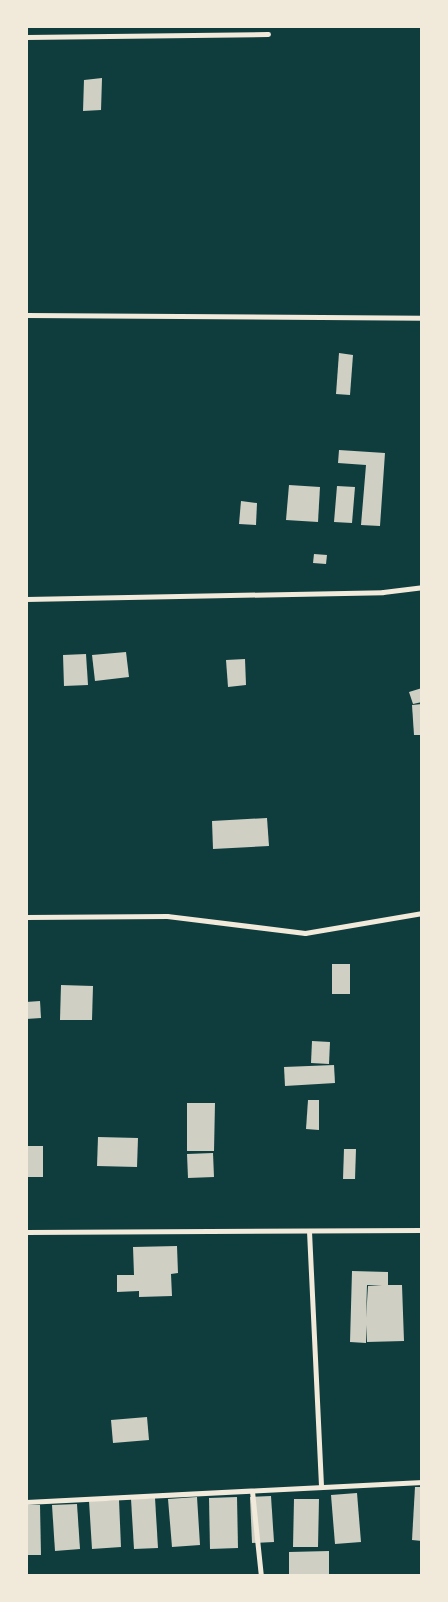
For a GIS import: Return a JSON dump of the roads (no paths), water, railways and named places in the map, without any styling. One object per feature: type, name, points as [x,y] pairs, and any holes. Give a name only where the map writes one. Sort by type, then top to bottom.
[{"type":"street","points":[[26,37],[268,34]]},
{"type":"street","points":[[26,316],[422,318]]},
{"type":"street","points":[[26,599],[383,592],[422,587]]},
{"type":"street","points":[[26,917],[167,916],[305,933],[422,913]]},
{"type":"street","points":[[26,1232],[422,1230]]},
{"type":"street","points":[[309,1231],[321,1487]]},
{"type":"street","points":[[26,1502],[422,1482]]},
{"type":"street","points":[[252,1491],[260,1576]]}]
